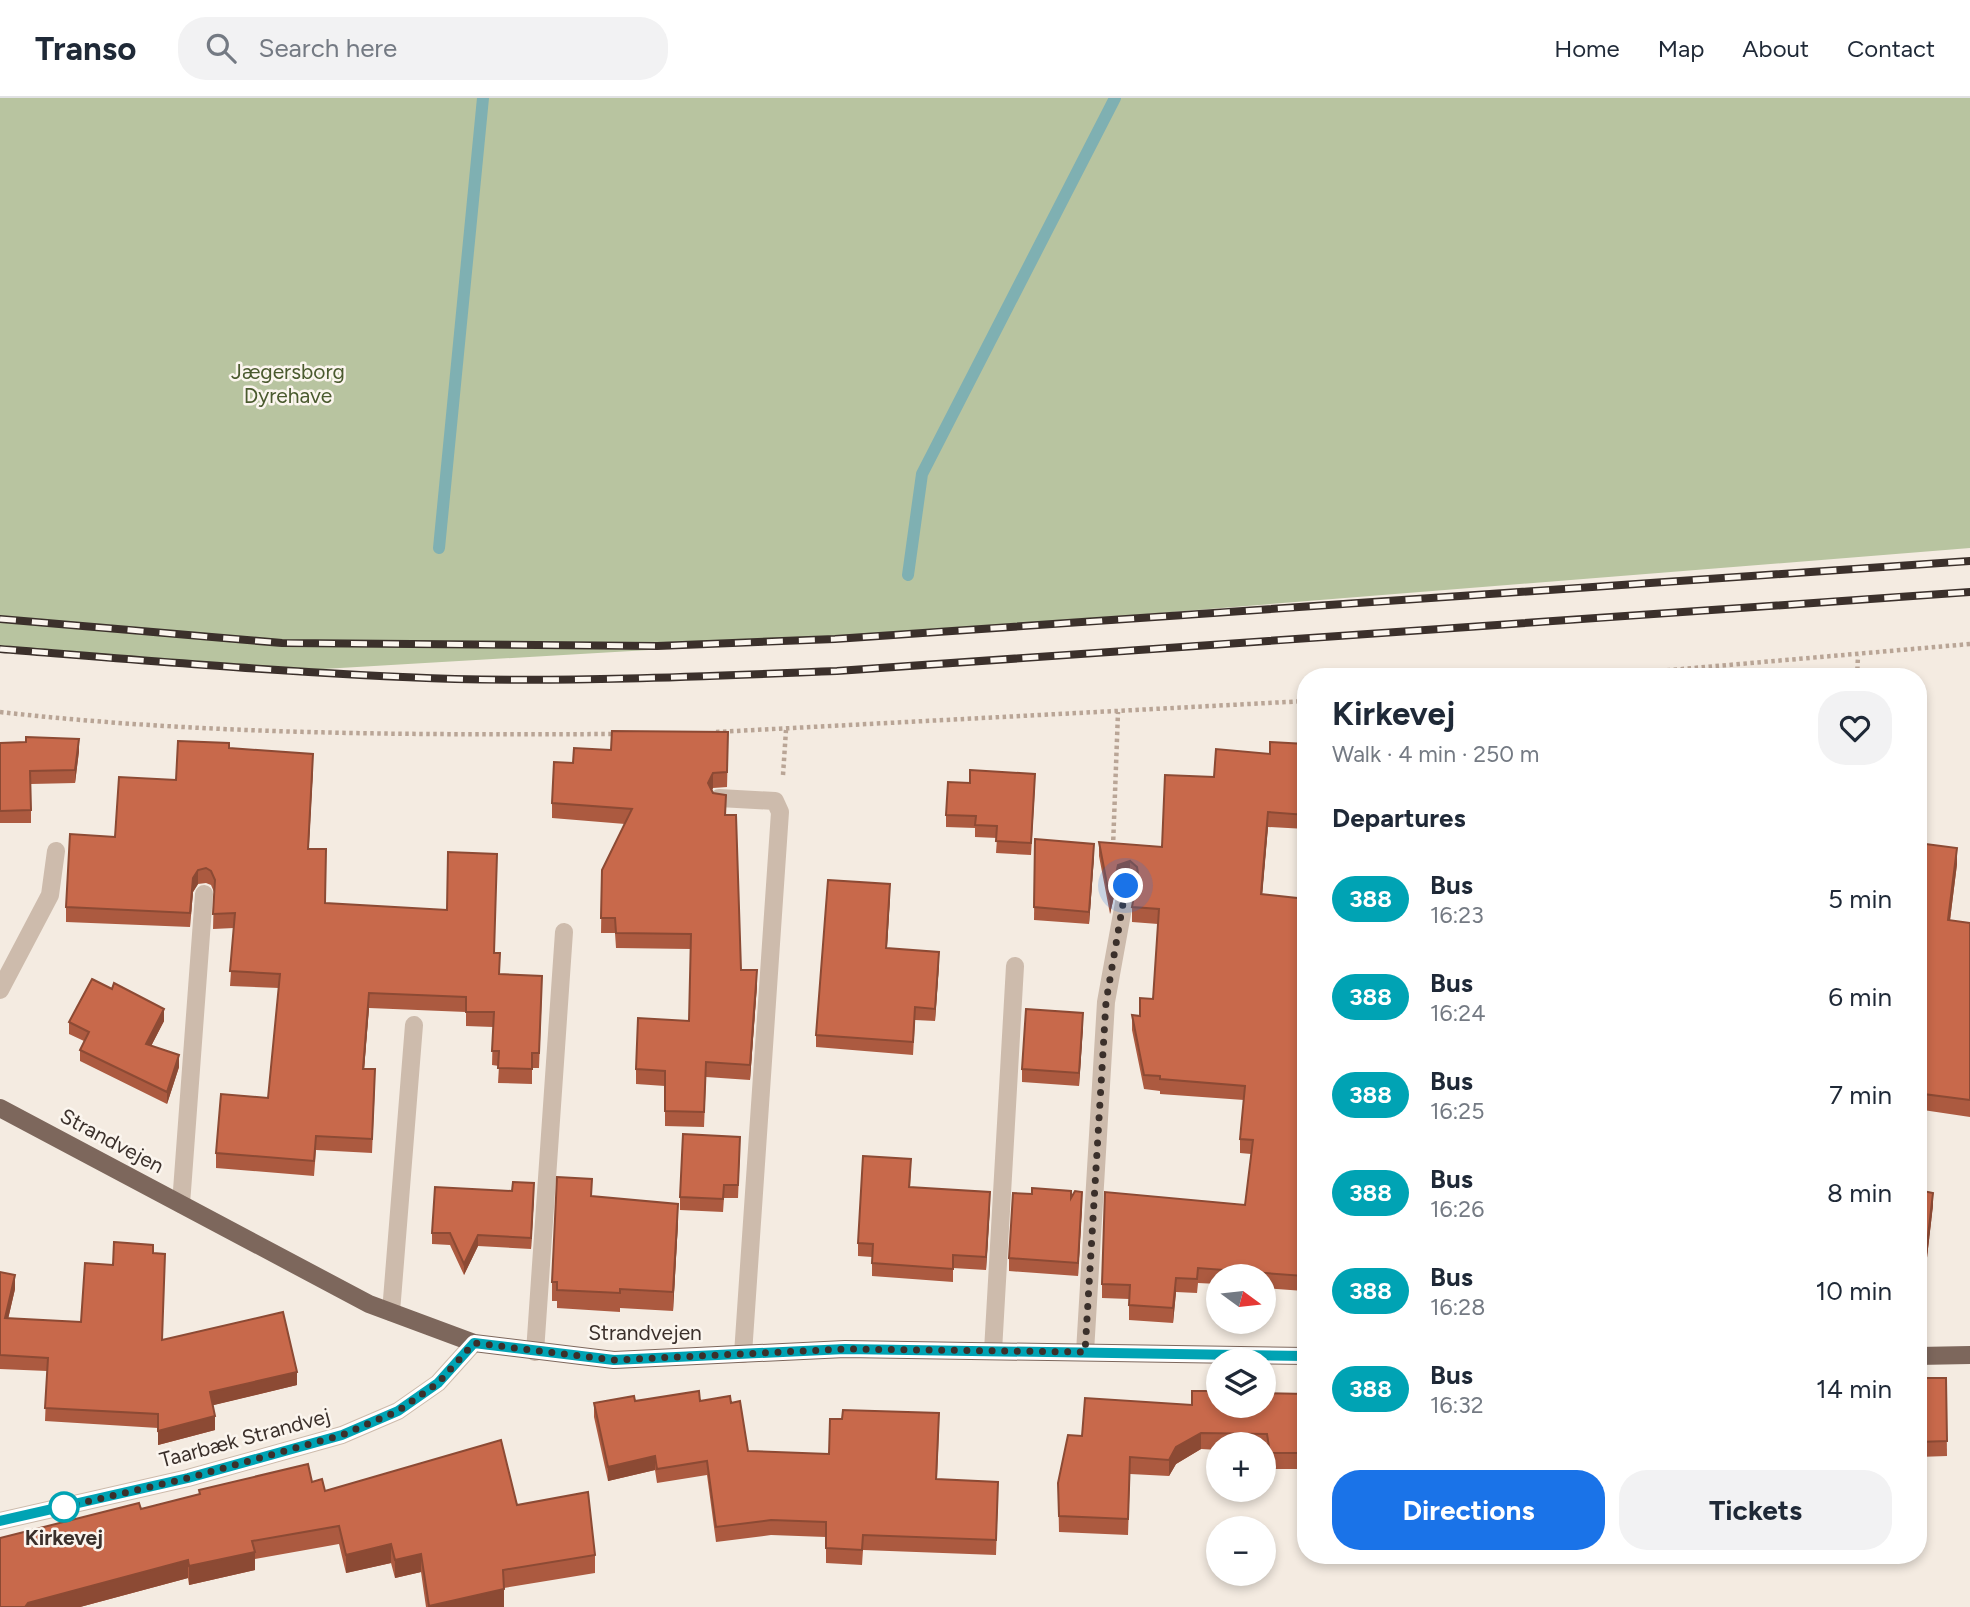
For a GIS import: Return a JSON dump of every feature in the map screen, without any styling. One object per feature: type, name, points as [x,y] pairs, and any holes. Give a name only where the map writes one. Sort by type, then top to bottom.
[{"type":"main road","name":"Strandvejen","points":[[0,1108],[369,1304],[474,1343],[614,1360],[845,1349],[1297,1356]]},
{"type":"main road","points":[[1927,1356],[1970,1355]]},
{"type":"street","points":[[719,798],[775,801],[780,812],[743,1354]]},
{"type":"street","points":[[0,990],[50,895],[56,851]]},
{"type":"street","points":[[1085,1352],[1106,1002],[1126,886]]},
{"type":"street","points":[[180,1204],[204,894]]},
{"type":"street","points":[[535,1352],[564,932]]},
{"type":"street","points":[[993,1351],[1015,966]]},
{"type":"street","points":[[391,1312],[414,1024]]},
{"type":"street","name":"Taarbæk Strandvej","points":[[0,1521],[188,1478],[342,1435],[408,1404],[438,1383],[474,1343]]},
{"type":"path","points":[[1705,668],[1970,645]]},
{"type":"path","points":[[1857,668],[1858,656]]},
{"type":"path","points":[[703,732],[786,730],[1297,702]]},
{"type":"path","points":[[0,712],[77,720],[412,735],[620,734]]},
{"type":"path","points":[[1118,712],[1112,865],[1126,886]]},
{"type":"path","points":[[775,801],[784,773],[786,730]]},
{"type":"green space","name":"Jægersborg Dyrehave","points":[[0,98],[1970,98],[1970,548],[835,639],[289,671],[0,649]]},
{"type":"building","points":[[612,731],[728,732],[727,772],[713,773],[708,783],[713,793],[726,795],[725,815],[736,815],[741,970],[757,970],[750,1065],[706,1062],[704,1112],[665,1111],[665,1071],[636,1069],[638,1018],[689,1021],[691,934],[616,933],[615,918],[601,918],[602,870],[632,809],[552,803],[554,762],[573,763],[574,748],[611,750]]},
{"type":"building","points":[[26,737],[79,739],[75,770],[30,771],[31,810],[0,811],[0,743],[26,742]]},
{"type":"building","points":[[178,741],[229,743],[229,748],[313,754],[308,849],[326,849],[325,903],[447,910],[448,852],[497,854],[494,953],[500,953],[499,974],[542,976],[539,1053],[532,1053],[532,1069],[498,1068],[499,1051],[492,1051],[494,1012],[466,1012],[466,997],[369,993],[363,1069],[375,1069],[372,1139],[316,1136],[314,1161],[216,1153],[221,1094],[268,1098],[280,974],[230,971],[235,913],[213,914],[215,880],[211,871],[206,868],[198,870],[193,878],[190,913],[66,907],[70,834],[115,837],[119,777],[176,780]]},
{"type":"building","points":[[1270,742],[1297,744],[1297,814],[1268,812],[1261,894],[1297,898],[1297,1275],[1276,1274],[1276,1264],[1206,1264],[1206,1269],[1198,1268],[1197,1279],[1176,1278],[1173,1308],[1129,1305],[1130,1285],[1102,1284],[1105,1192],[1245,1205],[1253,1140],[1240,1139],[1245,1086],[1160,1079],[1160,1076],[1144,1075],[1132,1015],[1140,1016],[1140,998],[1153,999],[1159,909],[1132,907],[1138,873],[1137,867],[1130,861],[1118,865],[1110,900],[1099,842],[1162,847],[1165,775],[1214,777],[1216,749],[1270,754]]},
{"type":"building","points":[[970,770],[1035,774],[1031,843],[996,841],[997,826],[975,825],[976,816],[946,815],[948,782],[970,783]]},
{"type":"building","points":[[1035,839],[1094,844],[1089,912],[1034,907]]},
{"type":"building","points":[[1927,844],[1957,848],[1948,920],[1970,923],[1970,1100],[1927,1095]]},
{"type":"building","points":[[828,880],[890,884],[886,948],[939,952],[935,1009],[915,1007],[913,1042],[816,1035]]},
{"type":"building","points":[[92,979],[112,989],[114,983],[164,1009],[146,1044],[179,1055],[167,1092],[80,1050],[89,1032],[69,1022]]},
{"type":"building","points":[[1026,1009],[1083,1013],[1079,1073],[1022,1069]]},
{"type":"building","points":[[683,1134],[740,1137],[738,1185],[724,1185],[723,1199],[680,1197]]},
{"type":"building","points":[[863,1156],[911,1159],[909,1187],[990,1192],[986,1257],[953,1255],[953,1269],[872,1263],[873,1244],[858,1243]]},
{"type":"building","points":[[557,1177],[592,1179],[591,1196],[678,1204],[673,1292],[557,1290],[557,1282],[552,1282]]},
{"type":"building","points":[[513,1182],[534,1183],[531,1238],[478,1235],[464,1264],[450,1233],[432,1233],[435,1187],[512,1191]]},
{"type":"building","points":[[1032,1188],[1071,1191],[1071,1198],[1075,1191],[1082,1192],[1078,1263],[1009,1258],[1013,1193],[1032,1194]]},
{"type":"building","points":[[1927,1192],[1933,1193],[1927,1245]]},
{"type":"building","points":[[114,1242],[153,1245],[153,1253],[165,1254],[162,1340],[283,1312],[297,1372],[210,1392],[215,1416],[158,1431],[158,1414],[45,1408],[48,1358],[0,1355],[0,1272],[15,1275],[5,1318],[81,1322],[85,1263],[113,1265]]},
{"type":"building","points":[[1927,1378],[1946,1378],[1947,1441],[1927,1442]]},
{"type":"building","points":[[699,1391],[700,1401],[730,1396],[731,1403],[740,1401],[748,1451],[829,1454],[830,1419],[842,1419],[843,1410],[939,1413],[936,1479],[998,1482],[996,1540],[863,1535],[862,1550],[826,1548],[826,1522],[771,1520],[716,1527],[707,1461],[657,1469],[655,1456],[608,1467],[594,1403],[634,1396],[635,1401]]},
{"type":"building","points":[[1192,1391],[1206,1391],[1206,1418],[1276,1418],[1276,1393],[1297,1394],[1297,1453],[1276,1453],[1276,1432],[1201,1433],[1176,1447],[1169,1460],[1130,1457],[1128,1519],[1059,1516],[1058,1483],[1068,1435],[1082,1436],[1085,1398],[1192,1405]]},
{"type":"building","points":[[501,1440],[517,1505],[588,1492],[595,1555],[503,1570],[504,1589],[429,1606],[421,1554],[395,1560],[391,1544],[346,1555],[339,1526],[252,1541],[255,1552],[189,1566],[188,1560],[28,1603],[25,1607],[0,1607],[0,1538],[139,1503],[141,1509],[200,1494],[199,1490],[308,1464],[312,1482],[322,1479],[325,1491]]},
{"type":"waterway","points":[[439,548],[483,98]]},
{"type":"waterway","points":[[908,575],[922,474],[1115,98]]},
{"type":"railway","points":[[0,619],[282,643],[657,646],[835,639],[1970,561]]},
{"type":"railway","points":[[0,649],[398,677],[503,680],[646,678],[837,671],[1970,592]]},
{"type":"bus line","name":"388","points":[[0,1521],[188,1478],[342,1435],[398,1411],[438,1383],[474,1343],[614,1360],[845,1349],[1297,1356]]},
{"type":"place","name":"Kirkevej","points":[[64,1507]]},
{"type":"route","points":[[64,1507],[188,1478],[342,1435],[398,1411],[438,1383],[474,1343],[614,1360],[845,1349],[1085,1352],[1106,1002],[1126,886]]}]
